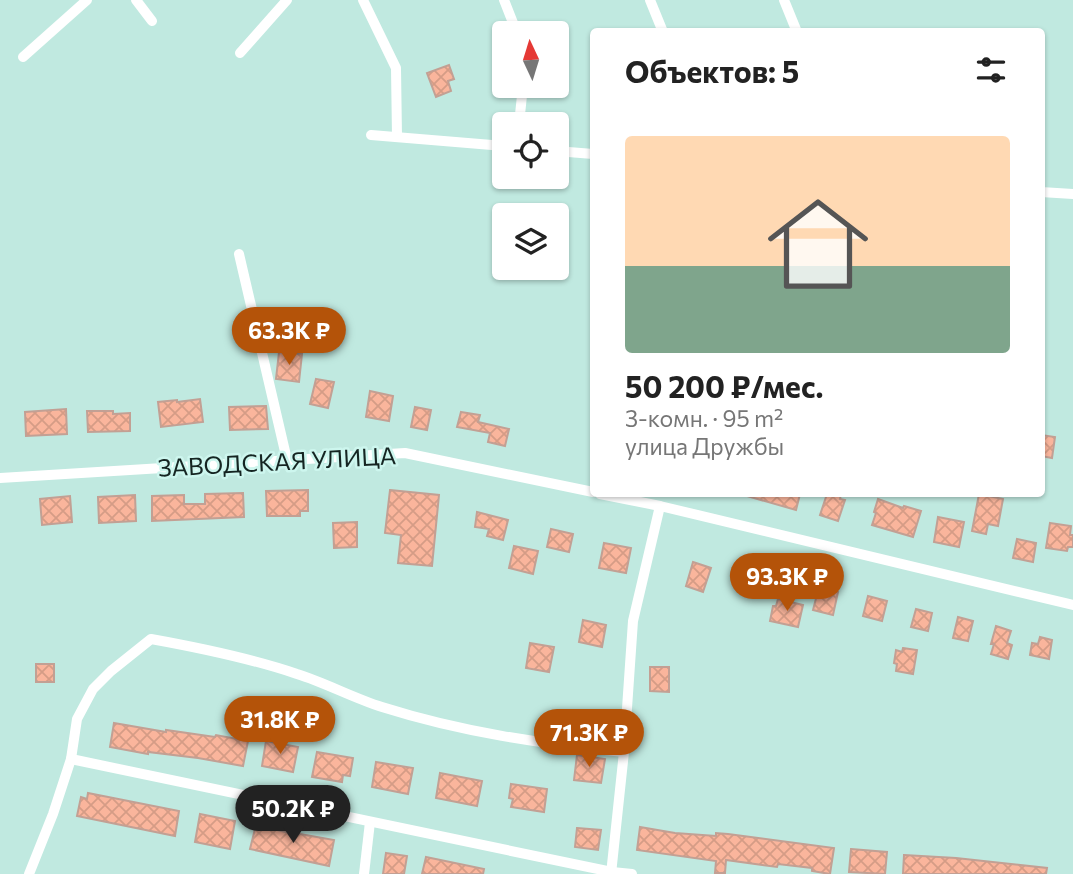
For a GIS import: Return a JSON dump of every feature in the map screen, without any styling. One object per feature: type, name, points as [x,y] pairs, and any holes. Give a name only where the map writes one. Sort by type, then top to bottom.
[{"type":"street","points":[[23,57],[87,0]]},
{"type":"street","points":[[136,0],[152,21]]},
{"type":"street","points":[[240,53],[287,0]]},
{"type":"street","points":[[363,0],[396,68],[397,137]]},
{"type":"street","points":[[504,0],[512,21]]},
{"type":"street","points":[[650,0],[661,28]]},
{"type":"street","points":[[784,0],[795,28]]},
{"type":"street","points":[[371,135],[492,145]]},
{"type":"street","points":[[569,152],[590,154]]},
{"type":"street","points":[[1045,191],[1073,194]]},
{"type":"street","points":[[239,254],[287,460]]},
{"type":"street","name":"ЗАВОДСКАЯ УЛИЦА","points":[[0,478],[405,453],[590,491]]},
{"type":"street","points":[[615,497],[1073,605]]},
{"type":"street","points":[[612,873],[633,621],[660,506]]},
{"type":"street","points":[[29,874],[71,759],[77,719],[93,689],[151,639],[222,652],[272,666],[380,707],[485,733],[560,746],[624,752]]},
{"type":"street","points":[[71,759],[612,873],[632,874]]},
{"type":"street","points":[[364,874],[370,822]]},
{"type":"building","points":[[449,65],[454,79],[448,81],[451,91],[436,97],[427,73]]},
{"type":"building","points":[[279,352],[302,354],[299,382],[276,379]]},
{"type":"building","points":[[316,379],[334,382],[328,408],[310,404]]},
{"type":"building","points":[[370,391],[393,396],[389,421],[366,417]]},
{"type":"building","points":[[200,399],[203,422],[161,427],[158,402]]},
{"type":"building","points":[[266,406],[268,429],[230,430],[229,407]]},
{"type":"building","points":[[415,407],[431,410],[427,430],[411,427]]},
{"type":"building","points":[[66,409],[67,434],[26,436],[25,412]]},
{"type":"building","points":[[87,411],[130,413],[130,431],[88,432]]},
{"type":"building","points":[[461,412],[480,415],[478,422],[509,429],[505,446],[488,442],[490,433],[457,427]]},
{"type":"building","points":[[1045,436],[1055,437],[1052,458],[1045,457]]},
{"type":"building","points":[[308,490],[308,511],[300,511],[300,516],[267,516],[266,491]]},
{"type":"building","points":[[390,490],[439,495],[432,566],[398,563],[401,535],[385,533]]},
{"type":"building","points":[[243,493],[244,517],[152,521],[152,496],[184,495],[184,504],[205,504],[205,494]]},
{"type":"building","points":[[135,495],[136,521],[99,523],[98,497]]},
{"type":"building","points":[[70,496],[72,522],[42,525],[40,499]]},
{"type":"building","points":[[750,497],[799,497],[796,510]]},
{"type":"building","points":[[826,497],[840,497],[845,500],[838,521],[820,515]]},
{"type":"building","points":[[978,497],[1003,499],[998,526],[988,524],[986,534],[972,531]]},
{"type":"building","points":[[878,499],[921,511],[913,537],[872,525]]},
{"type":"building","points":[[477,512],[508,520],[503,540],[487,536],[489,529],[475,527]]},
{"type":"building","points":[[938,517],[964,522],[959,547],[934,542]]},
{"type":"building","points":[[357,522],[357,547],[334,548],[333,523]]},
{"type":"building","points":[[1050,523],[1071,526],[1073,547],[1068,547],[1067,551],[1046,548]]},
{"type":"building","points":[[551,529],[573,534],[569,552],[547,547]]},
{"type":"building","points":[[1017,539],[1036,543],[1033,562],[1013,558]]},
{"type":"building","points":[[604,543],[631,548],[626,573],[599,568]]},
{"type":"building","points":[[514,546],[538,551],[533,574],[509,568]]},
{"type":"building","points":[[693,562],[711,568],[703,592],[686,586]]},
{"type":"building","points":[[819,587],[838,592],[833,615],[813,610]]},
{"type":"building","points":[[868,596],[887,601],[882,621],[863,616]]},
{"type":"building","points":[[778,599],[803,605],[798,627],[770,621],[773,606],[776,606]]},
{"type":"building","points":[[916,609],[932,613],[928,631],[911,627]]},
{"type":"building","points":[[958,617],[973,621],[968,641],[953,638]]},
{"type":"building","points":[[583,620],[606,625],[602,647],[579,642]]},
{"type":"building","points":[[996,626],[1011,631],[1007,643],[1012,645],[1008,659],[991,654]]},
{"type":"building","points":[[1040,637],[1052,640],[1049,659],[1030,655],[1032,643],[1038,644]]},
{"type":"building","points":[[530,643],[554,647],[549,672],[526,668]]},
{"type":"building","points":[[903,648],[917,650],[913,674],[896,671],[896,650],[902,652]]},
{"type":"building","points":[[36,664],[54,664],[54,682],[36,682]]},
{"type":"building","points":[[650,667],[669,667],[669,692],[650,691]]},
{"type":"building","points":[[114,723],[248,741],[243,766],[110,747]]},
{"type":"building","points":[[266,741],[298,747],[293,772],[262,766]]},
{"type":"building","points":[[317,752],[353,758],[350,776],[343,775],[342,782],[312,777]]},
{"type":"building","points":[[577,755],[605,759],[601,783],[574,780]]},
{"type":"building","points":[[376,762],[413,768],[408,794],[372,787]]},
{"type":"building","points":[[440,773],[482,781],[477,806],[436,798]]},
{"type":"building","points":[[511,784],[547,789],[544,812],[511,807]]},
{"type":"building","points":[[88,793],[179,811],[175,836],[77,816],[81,797],[87,799]]},
{"type":"building","points":[[200,814],[235,821],[230,849],[195,842]]},
{"type":"building","points":[[256,825],[334,840],[329,866],[250,849]]},
{"type":"building","points":[[640,827],[675,833],[716,836],[716,833],[728,834],[834,848],[830,874],[812,871],[812,868],[778,864],[777,867],[726,860],[725,873],[715,873],[716,861],[637,850]]},
{"type":"building","points":[[577,828],[601,830],[598,850],[575,847]]},
{"type":"building","points":[[851,849],[887,852],[885,874],[849,872]]},
{"type":"building","points":[[386,853],[407,856],[404,874],[383,874]]},
{"type":"building","points":[[904,855],[1047,868],[1046,874],[903,874]]},
{"type":"building","points":[[426,857],[484,869],[483,874],[422,874]]}]
